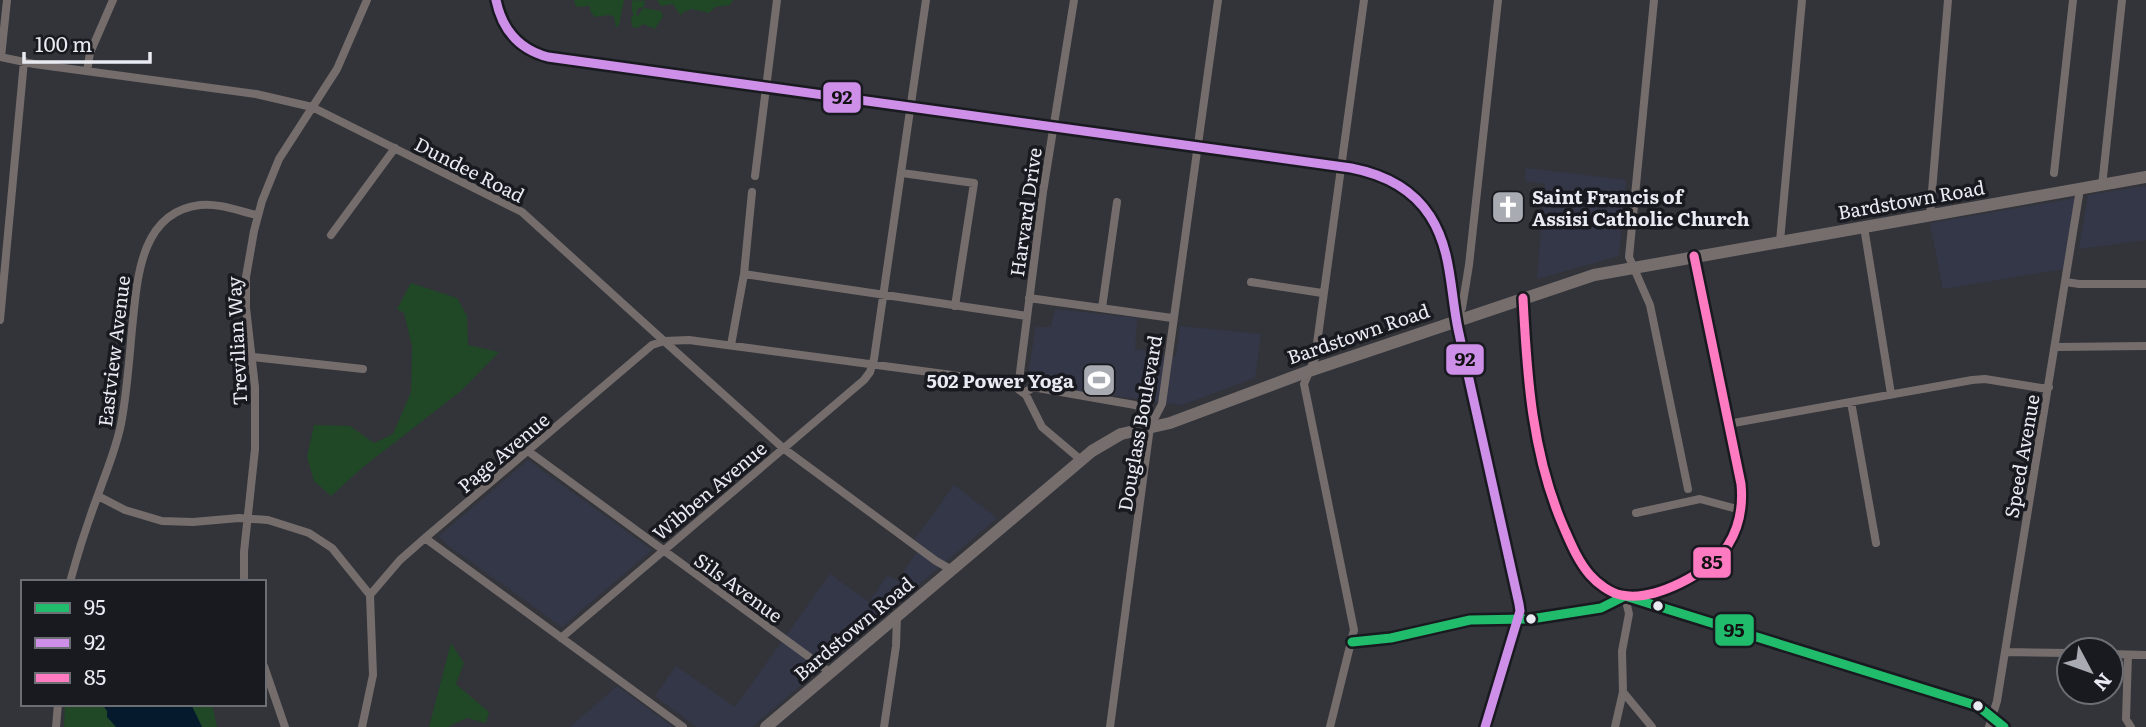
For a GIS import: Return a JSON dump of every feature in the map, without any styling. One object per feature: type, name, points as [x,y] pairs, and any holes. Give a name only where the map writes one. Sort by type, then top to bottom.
[{"type":"main road","name":"Bardstown Road","points":[[766,727],[1081,460],[1107,440],[1128,431],[1170,423],[1309,371],[1594,275],[2146,177]]},
{"type":"street","points":[[0,57],[8,0]]},
{"type":"street","points":[[88,71],[90,53],[113,0]]},
{"type":"street","name":"Trevilian Way","points":[[244,580],[244,552],[255,449],[253,357],[246,308],[246,277],[257,215],[279,159],[337,69],[367,0]]},
{"type":"street","points":[[496,0],[501,19],[510,35],[539,55],[1364,170],[1403,188],[1426,209],[1444,245],[1456,320],[1520,604],[1485,727]]},
{"type":"street","points":[[755,176],[777,0]]},
{"type":"street","points":[[873,364],[926,0]]},
{"type":"street","name":"Harvard Drive","points":[[1019,389],[1029,298],[1074,0]]},
{"type":"street","name":"Douglass Boulevard","points":[[1110,727],[1150,428],[1162,404],[1218,0]]},
{"type":"street","points":[[1330,727],[1354,630],[1304,384],[1315,358],[1364,0]]},
{"type":"street","points":[[1456,320],[1462,308],[1469,265],[1498,0]]},
{"type":"street","points":[[1654,0],[1629,257],[1650,305],[1688,489]]},
{"type":"street","points":[[1780,241],[1802,0]]},
{"type":"street","points":[[1930,215],[1948,0]]},
{"type":"street","points":[[2054,173],[2073,0]]},
{"type":"street","points":[[2102,186],[2122,0]]},
{"type":"street","name":"Dundee Road","points":[[0,57],[256,94],[312,107],[522,212],[783,448],[952,570]]},
{"type":"street","points":[[0,320],[24,61]]},
{"type":"street","points":[[331,235],[394,148]]},
{"type":"street","points":[[902,173],[975,183],[955,306]]},
{"type":"street","name":"Speed Avenue","points":[[1989,727],[2005,652],[2080,189]]},
{"type":"street","points":[[732,345],[744,274],[752,192]]},
{"type":"street","points":[[1102,308],[1117,202]]},
{"type":"street","name":"Eastview Avenue","points":[[72,580],[121,427],[139,270],[149,241],[165,221],[189,207],[218,206],[257,215]]},
{"type":"street","points":[[1864,227],[1891,394]]},
{"type":"street","points":[[1352,642],[1391,639],[1470,620],[1517,620],[1601,608],[1625,596],[1658,590],[1700,572],[1713,563],[1727,547],[1736,529],[1741,510],[1741,484],[1694,256]]},
{"type":"street","points":[[744,274],[1027,316]]},
{"type":"street","points":[[1251,282],[1322,293]]},
{"type":"street","points":[[2066,282],[2146,284]]},
{"type":"street","points":[[1029,298],[1172,318]]},
{"type":"street","points":[[1523,298],[1530,398],[1538,450],[1548,484],[1576,555],[1590,576],[1609,590],[1625,596],[1979,706],[2004,727]]},
{"type":"street","points":[[664,341],[690,340],[873,364],[1019,389],[1032,388],[1135,405],[1147,414],[1150,428]]},
{"type":"street","name":"Page Avenue","points":[[370,595],[400,560],[425,538],[652,345],[664,341]]},
{"type":"street","points":[[2056,347],[2146,346]]},
{"type":"street","points":[[253,357],[363,369]]},
{"type":"street","name":"Wibben Avenue","points":[[561,638],[864,380],[873,364]]},
{"type":"street","points":[[1728,424],[1985,379],[2049,387]]},
{"type":"street","points":[[1019,389],[1042,427],[1081,460]]},
{"type":"street","points":[[1851,402],[1876,543]]},
{"type":"street","name":"Sils Avenue","points":[[528,451],[831,673]]},
{"type":"street","points":[[98,496],[125,510],[162,521],[248,518],[296,527],[332,548],[370,595],[373,675],[362,727]]},
{"type":"street","points":[[1636,513],[1700,499],[1741,510]]},
{"type":"street","points":[[425,538],[683,727]]},
{"type":"street","points":[[1615,727],[1623,692],[1622,651],[1629,614],[1625,596]]},
{"type":"street","points":[[884,727],[896,646],[897,616]]},
{"type":"street","points":[[2005,652],[2055,653]]},
{"type":"street","points":[[2125,655],[2146,655]]},
{"type":"street","points":[[2128,655],[2126,719],[2131,727]]},
{"type":"street","points":[[266,672],[285,727]]},
{"type":"street","points":[[1623,692],[1652,727]]},
{"type":"street","points":[[56,727],[58,706]]},
{"type":"shaded area","points":[[1526,168],[1626,180],[1619,256],[1537,279],[1545,184],[1525,181]]},
{"type":"shaded area","points":[[2146,186],[2146,240],[2079,249],[2088,195]]},
{"type":"shaded area","points":[[2075,198],[2064,269],[1943,289],[1930,223]]},
{"type":"shaded area","points":[[1055,309],[1137,318],[1135,349],[1176,357],[1180,326],[1261,334],[1255,378],[1182,405],[1035,385],[1027,381],[1036,327],[1051,327]]},
{"type":"shaded area","points":[[528,460],[652,550],[562,627],[446,544],[439,536]]},
{"type":"shaded area","points":[[954,485],[997,518],[752,727],[697,727],[655,696],[676,666],[735,707],[830,574],[869,602],[888,575],[897,581],[917,552],[910,546]]},
{"type":"shaded area","points":[[617,686],[673,727],[570,727]]},
{"type":"shaded area","points":[[103,706],[192,706],[202,727],[116,727],[107,717]]},
{"type":"green space","points":[[574,0],[624,0],[619,25],[616,28],[614,17],[609,15],[595,17],[590,6],[576,7]]},
{"type":"green space","points":[[632,0],[645,1],[644,7],[637,9],[637,17],[643,8],[661,11],[663,16],[655,29],[643,24],[637,28],[632,27]]},
{"type":"green space","points":[[657,0],[733,0],[730,5],[715,7],[709,13],[692,9],[681,16],[673,4],[661,6]]},
{"type":"green space","points":[[411,283],[457,298],[467,316],[468,345],[499,352],[461,391],[363,467],[331,496],[314,481],[307,457],[314,425],[350,426],[374,443],[393,434],[411,392],[412,346],[404,313],[397,309]]},
{"type":"green space","points":[[451,643],[464,663],[456,684],[489,712],[486,723],[467,718],[448,727],[429,727]]},
{"type":"green space","points":[[65,706],[212,706],[217,727],[64,727]]},
{"type":"transit line","name":"92","points":[[496,0],[502,20],[513,36],[528,49],[548,57],[1351,168],[1385,178],[1405,190],[1423,206],[1443,243],[1458,329],[1519,604],[1520,611],[1485,727]]},
{"type":"transit line","name":"85","points":[[1523,298],[1529,386],[1538,444],[1553,500],[1564,528],[1582,564],[1600,584],[1621,595],[1649,594],[1665,590],[1695,575],[1720,555],[1735,530],[1741,508],[1741,484],[1694,256]]},
{"type":"transit line","name":"95","points":[[1352,642],[1391,638],[1470,620],[1531,619],[1601,608],[1625,596],[1978,706],[2004,727]]},
{"type":"place","name":"Saint Francis of Assisi Catholic Church","points":[[1508,207]]},
{"type":"place","name":"502 Power Yoga","points":[[1099,380]]}]
